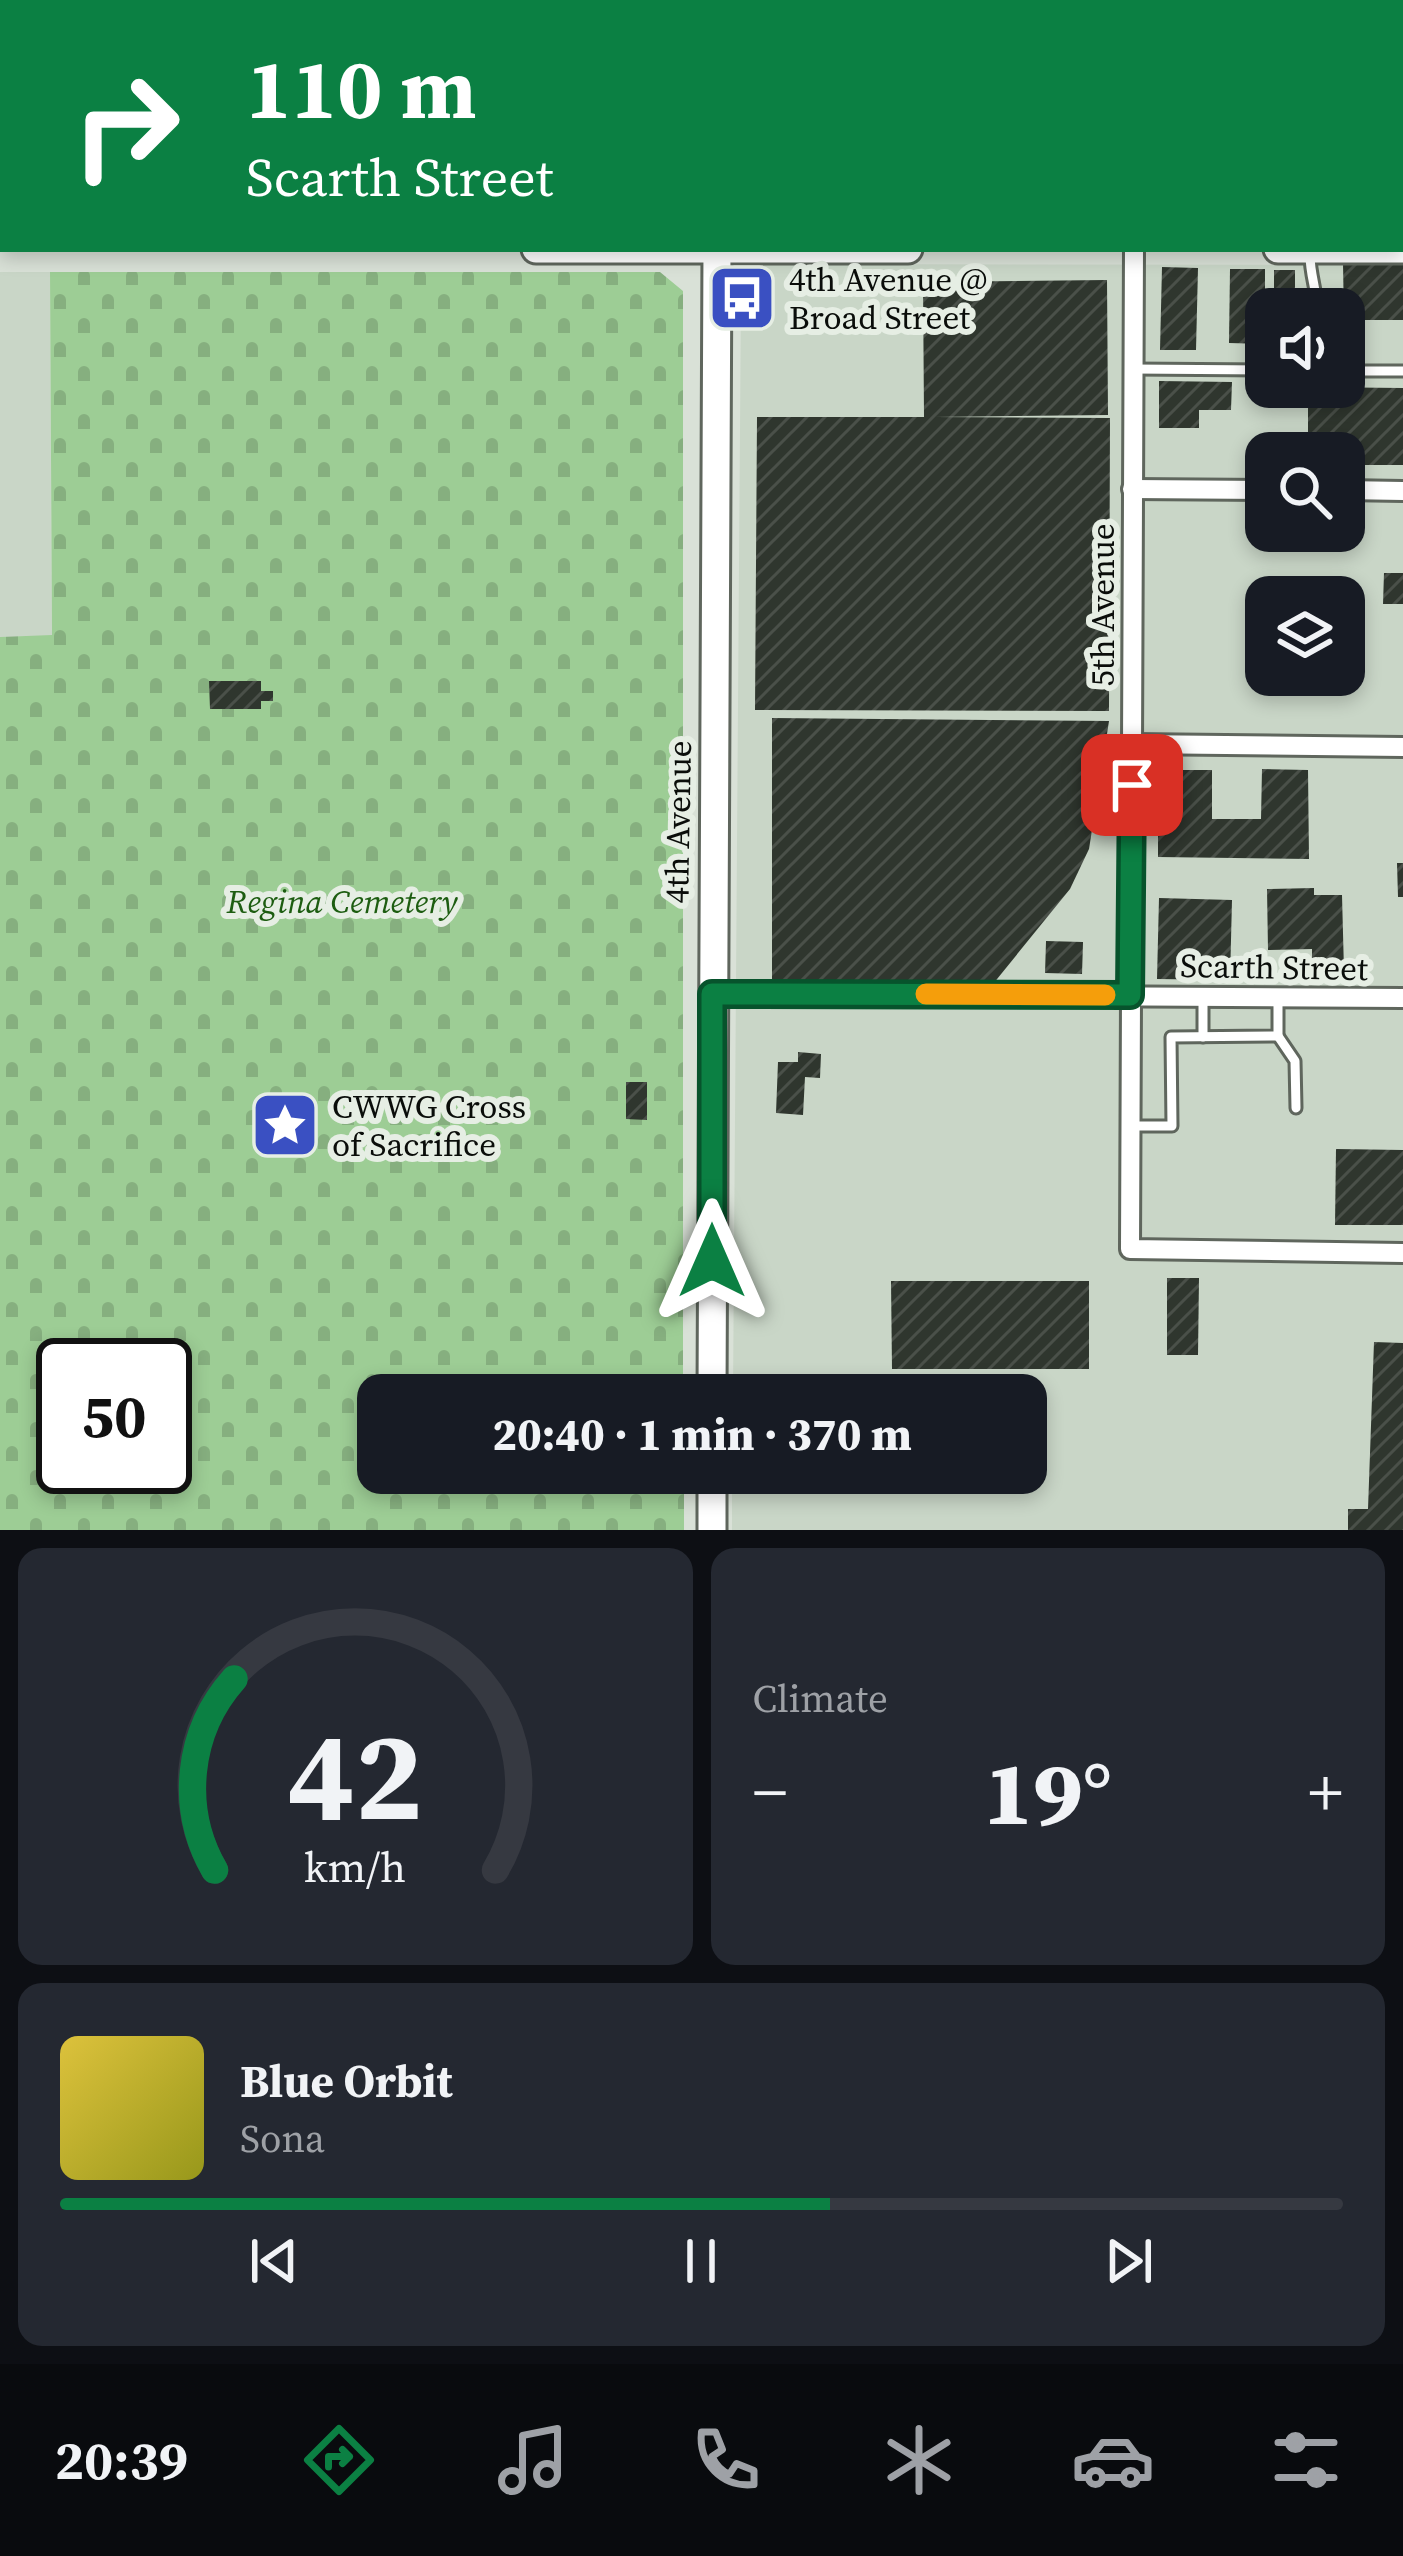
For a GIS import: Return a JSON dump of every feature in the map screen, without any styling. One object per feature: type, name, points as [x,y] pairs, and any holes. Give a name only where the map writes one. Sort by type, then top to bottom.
[{"type":"main road","name":"4th Avenue","points":[[712,1374],[718,252]]},
{"type":"main road","points":[[712,1494],[712,1530]]},
{"type":"street","name":"5th Avenue","points":[[1134,252],[1130,1250],[1403,1253]]},
{"type":"street","points":[[1132,489],[1245,490]]},
{"type":"street","points":[[1365,490],[1403,491]]},
{"type":"street","points":[[1132,744],[1403,747]]},
{"type":"street","name":"Scarth Street","points":[[712,994],[1403,998]]},
{"type":"lane","points":[[1310,252],[1312,288]]},
{"type":"lane","points":[[1132,369],[1245,370]]},
{"type":"lane","points":[[1365,370],[1403,371]]},
{"type":"lane","points":[[1202,996],[1203,1037]]},
{"type":"lane","points":[[1278,997],[1278,1036],[1294,1060],[1296,1108]]},
{"type":"lane","points":[[1130,1126],[1172,1126],[1171,1037],[1278,1036]]},
{"type":"shaded area","points":[[766,264],[1403,265],[1403,1530],[732,1530],[732,1494],[1047,1494],[1047,1374],[733,1374],[741,293],[748,273]]},
{"type":"shaded area","points":[[0,272],[50,272],[52,636],[0,637]]},
{"type":"green space","name":"Regina Cemetery","points":[[50,272],[660,272],[683,291],[683,1374],[357,1374],[357,1494],[684,1494],[684,1530],[0,1530],[0,637],[52,635]]},
{"type":"building","points":[[1343,263],[1403,264],[1403,320],[1365,320],[1365,288],[1343,288]]},
{"type":"building","points":[[1162,267],[1198,268],[1196,350],[1160,350]]},
{"type":"building","points":[[1230,269],[1265,269],[1265,288],[1245,288],[1245,343],[1229,343]]},
{"type":"building","points":[[1274,270],[1295,270],[1295,288],[1274,288]]},
{"type":"building","points":[[1107,280],[1108,415],[935,417],[1110,418],[1109,711],[755,710],[757,417],[924,417],[923,282]]},
{"type":"building","points":[[1159,381],[1232,382],[1231,410],[1199,410],[1199,428],[1159,428]]},
{"type":"building","points":[[1365,388],[1403,388],[1403,465],[1365,465],[1365,432],[1308,432],[1308,408],[1365,408]]},
{"type":"building","points":[[1384,573],[1403,573],[1403,604],[1383,604]]},
{"type":"building","points":[[209,681],[261,681],[261,691],[273,691],[273,701],[261,701],[261,709],[210,709]]},
{"type":"building","points":[[772,718],[1109,721],[1089,849],[1070,889],[993,984],[772,984]]},
{"type":"building","points":[[1262,769],[1308,770],[1309,859],[1158,857],[1158,770],[1212,770],[1212,819],[1261,819]]},
{"type":"building","points":[[1397,863],[1403,863],[1403,897],[1398,897]]},
{"type":"building","points":[[1314,888],[1314,895],[1342,895],[1344,971],[1312,971],[1312,949],[1268,950],[1267,889]]},
{"type":"building","points":[[1159,898],[1232,900],[1230,980],[1157,979]]},
{"type":"building","points":[[1046,941],[1083,942],[1082,974],[1045,973]]},
{"type":"building","points":[[798,1052],[821,1054],[820,1078],[805,1077],[803,1115],[776,1113],[778,1062],[798,1062]]},
{"type":"building","points":[[626,1082],[647,1082],[647,1120],[626,1119]]},
{"type":"building","points":[[1336,1149],[1403,1150],[1403,1225],[1335,1225]]},
{"type":"building","points":[[1167,1278],[1199,1278],[1198,1355],[1167,1355]]},
{"type":"building","points":[[891,1281],[1089,1281],[1089,1369],[892,1369]]},
{"type":"building","points":[[1374,1342],[1403,1343],[1403,1530],[1348,1530],[1348,1509],[1368,1509]]},
{"type":"slow traffic","points":[[926,994],[1105,995]]},
{"type":"place","name":"4th Avenue @ Broad Street","points":[[742,298]]},
{"type":"place","name":"CWWG Cross of Sacrifice","points":[[285,1125]]},
{"type":"route","points":[[712,1261],[712,994],[1130,995],[1132,785]]}]
